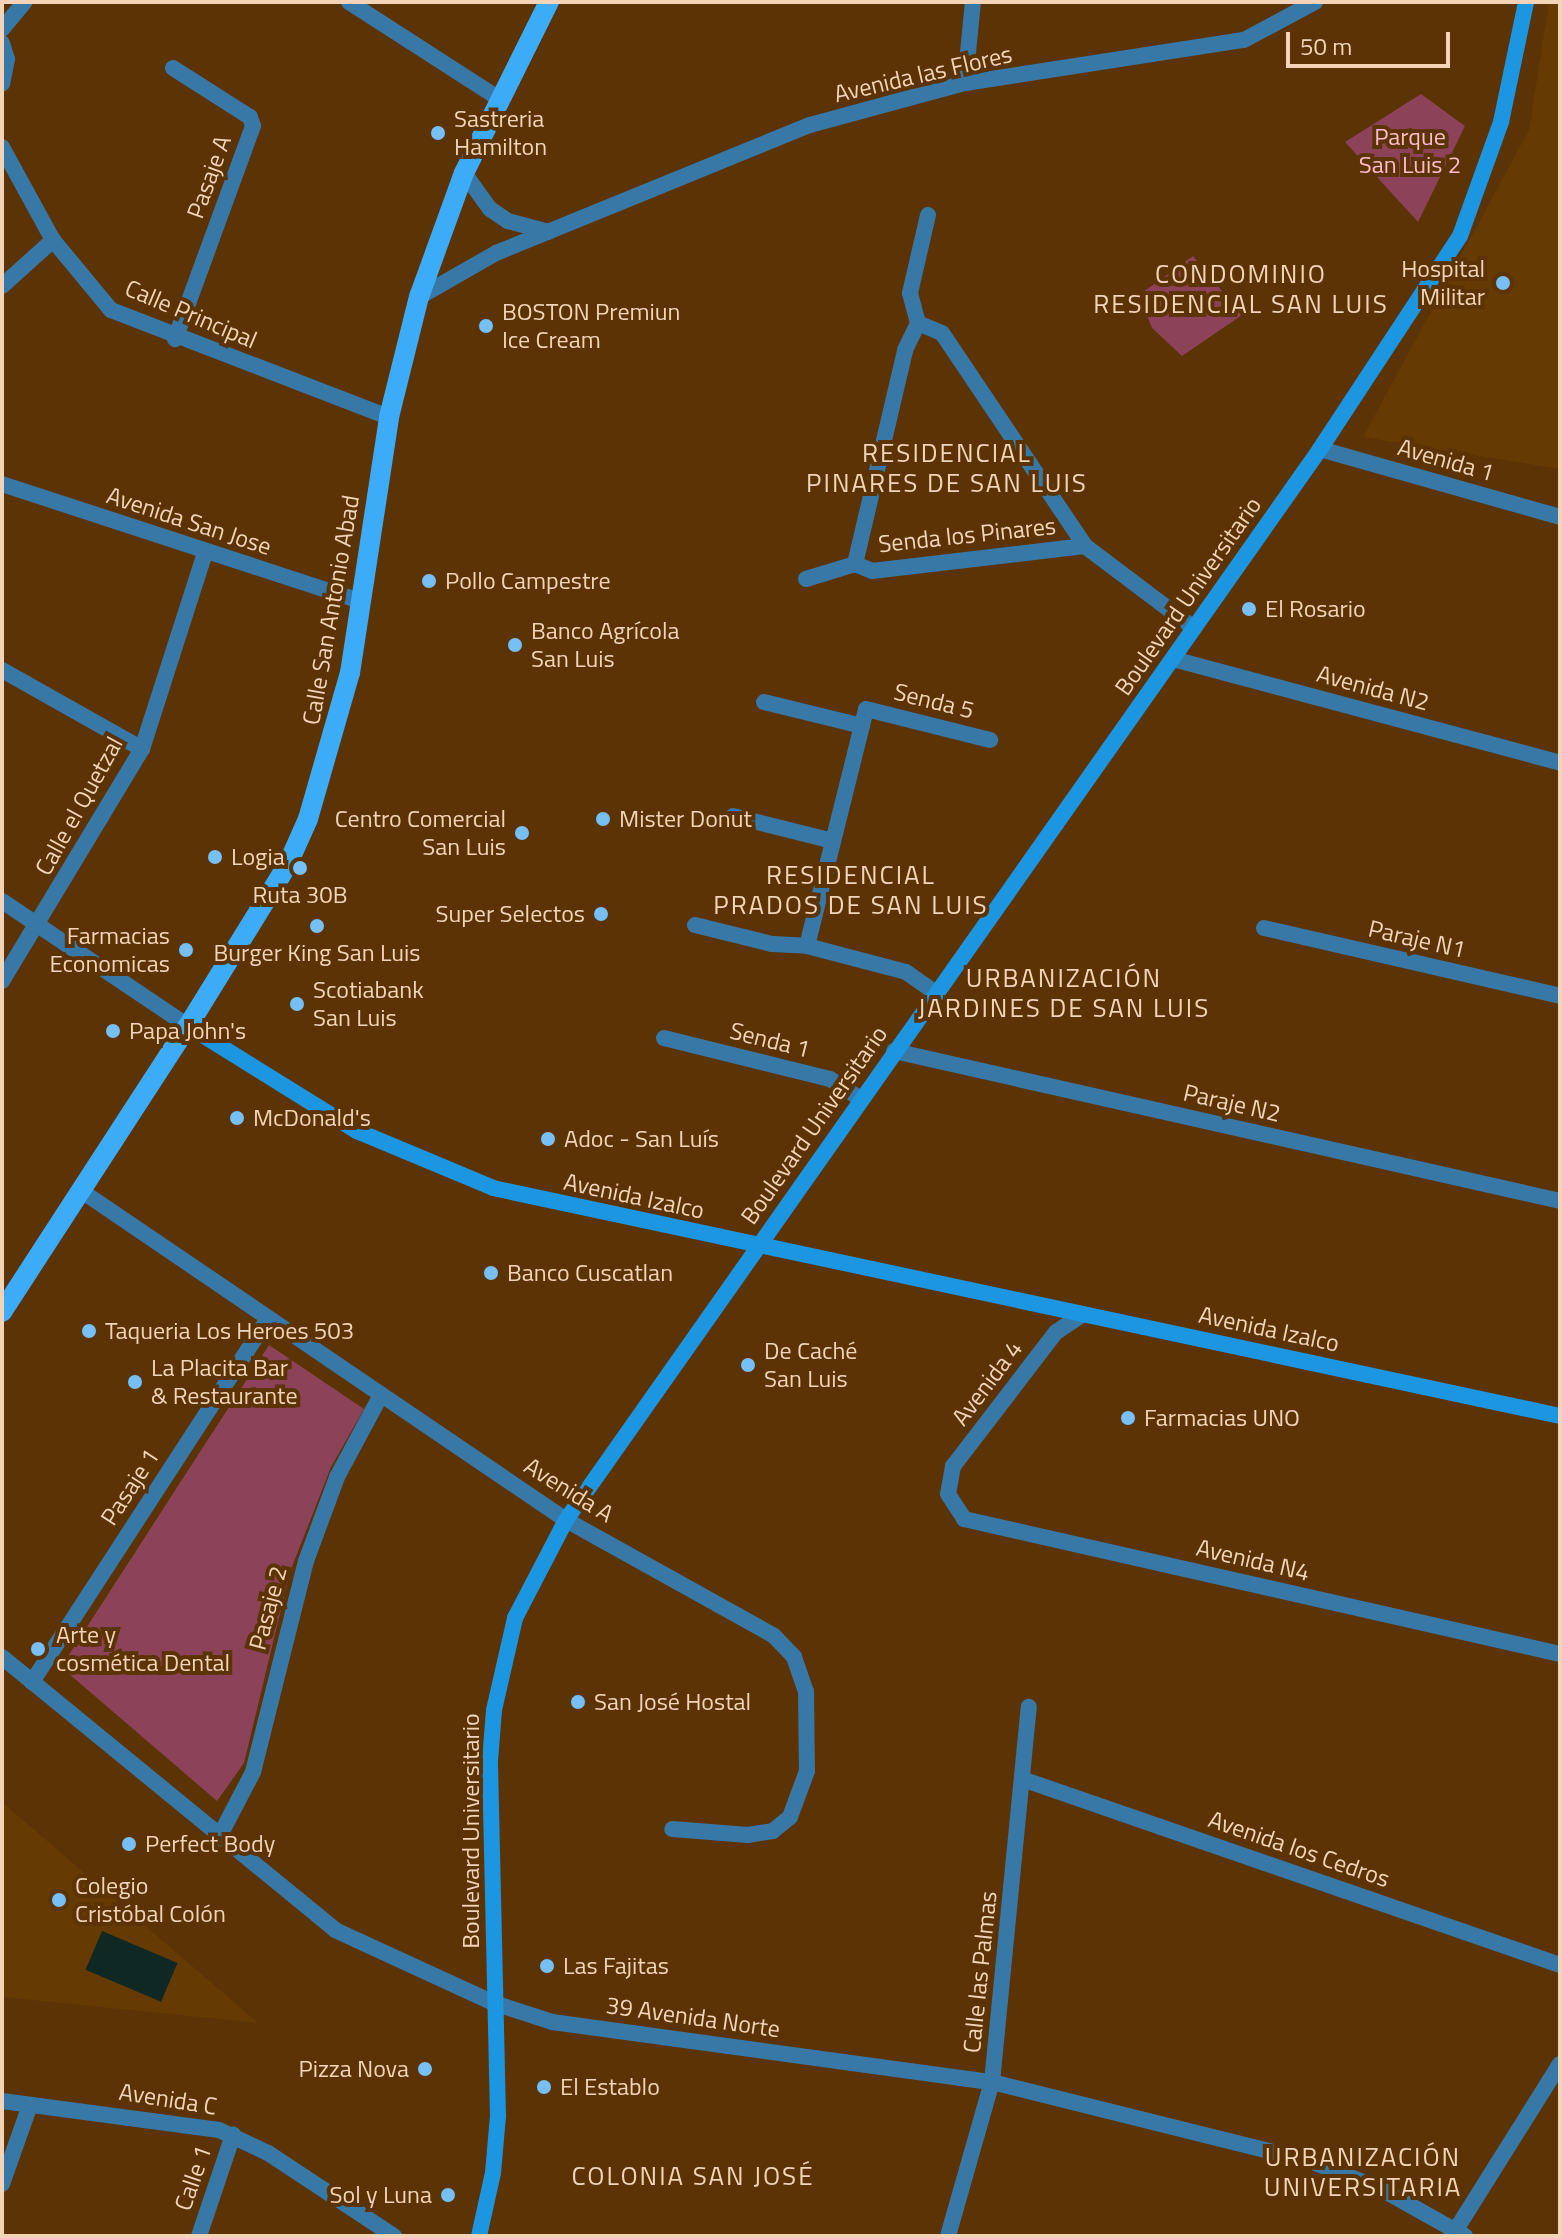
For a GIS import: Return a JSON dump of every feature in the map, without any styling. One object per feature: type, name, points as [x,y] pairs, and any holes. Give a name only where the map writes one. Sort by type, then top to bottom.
[{"type":"main road","name":"Calle San Antonio Abad","points":[[2,1312],[83,1192],[188,1026],[287,866],[308,819],[335,740],[362,602],[389,417],[419,297],[464,173],[498,98],[549,2]]},
{"type":"street","points":[[2,29],[25,2]]},
{"type":"street","points":[[349,2],[498,98]]},
{"type":"street","points":[[965,83],[973,2]]},
{"type":"street","name":"Avenida las Flores","points":[[419,297],[462,270],[810,125],[965,83],[1244,40],[1315,2]]},
{"type":"street","name":"Boulevard Universitario","points":[[479,2236],[497,2143],[490,1818],[494,1710],[515,1618],[566,1520],[1320,449],[1460,236],[1501,122],[1526,2]]},
{"type":"street","points":[[2,43],[7,59],[2,84]]},
{"type":"street","name":"Pasaje A","points":[[173,68],[250,117],[253,126],[175,339]]},
{"type":"street","name":"Calle Principal","points":[[2,147],[53,240],[111,310],[175,339],[389,417]]},
{"type":"street","points":[[464,173],[483,200],[508,221],[551,232]]},
{"type":"street","points":[[918,323],[910,293],[928,215]]},
{"type":"street","points":[[2,286],[53,240]]},
{"type":"street","name":"Senda los Pinares","points":[[855,564],[905,350],[918,323],[942,333],[1085,546],[1194,628]]},
{"type":"street","name":"Avenida 1","points":[[1320,449],[1560,517]]},
{"type":"street","name":"Avenida San Jose","points":[[2,484],[362,602]]},
{"type":"street","name":"Senda los Pinares","points":[[806,579],[855,564],[872,571],[1085,546]]},
{"type":"street","name":"Calle el Quetzal","points":[[2,981],[39,926],[142,749],[205,553]]},
{"type":"street","name":"Avenida N2","points":[[1173,659],[1560,763]]},
{"type":"street","points":[[2,670],[142,749]]},
{"type":"street","name":"Senda 5","points":[[764,702],[990,740]]},
{"type":"street","points":[[807,946],[864,718]]},
{"type":"street","points":[[733,816],[833,841]]},
{"type":"street","name":"Avenida Izalco","points":[[2,901],[188,1026],[357,1131],[452,1172],[548,1203],[1560,1416]]},
{"type":"street","points":[[695,925],[772,944],[807,946],[906,972],[936,993]]},
{"type":"street","name":"Paraje N1","points":[[1264,928],[1560,996]]},
{"type":"street","name":"Senda 1","points":[[664,1038],[830,1079],[861,1099]]},
{"type":"street","name":"Paraje N2","points":[[894,1051],[1560,1201]]},
{"type":"street","name":"Avenida A","points":[[83,1192],[566,1520],[774,1636],[794,1657],[806,1691],[807,1771],[790,1817],[773,1831],[748,1835],[672,1829]]},
{"type":"street","name":"Avenida 4","points":[[948,1494],[953,1466],[1056,1332],[1083,1314]]},
{"type":"street","name":"Pasaje 1","points":[[32,1682],[268,1319]]},
{"type":"street","name":"Pasaje 2","points":[[218,1839],[253,1772],[306,1561],[337,1477],[381,1395]]},
{"type":"street","name":"Avenida N4","points":[[948,1494],[964,1519],[1560,1654]]},
{"type":"street","name":"39 Avenida Norte","points":[[2,1657],[218,1839],[335,1930],[494,2003],[552,2022],[992,2082],[1313,2162],[1383,2190],[1457,2234]]},
{"type":"street","name":"Calle las Palmas","points":[[948,2236],[992,2082],[1029,1707]]},
{"type":"street","name":"Avenida los Cedros","points":[[1022,1779],[1560,1965]]},
{"type":"street","points":[[1457,2234],[1560,2064]]},
{"type":"street","name":"Avenida C","points":[[2,2101],[202,2126],[233,2135],[394,2236]]},
{"type":"street","points":[[2,2184],[30,2105]]},
{"type":"street","name":"Calle 1","points":[[199,2236],[233,2135]]},
{"type":"shaded area","name":"Hospital Militar","points":[[1549,2],[1560,2],[1560,469],[1363,437],[1529,130]]},
{"type":"shaded area","name":"Colegio Cristóbal Colón","points":[[2,1802],[258,2023],[2,1997]]},
{"type":"green space","name":"Parque San Luis 2","points":[[1421,94],[1465,126],[1418,222],[1345,142]]},
{"type":"green space","points":[[1193,256],[1242,315],[1182,356],[1152,328],[1139,295]]},
{"type":"green space","points":[[269,1345],[364,1409],[331,1467],[290,1572],[244,1763],[217,1801],[61,1667]]},
{"type":"water","points":[[102,1931],[177,1963],[161,2002],[86,1970]]},
{"type":"place","name":"Sastreria Hamilton","points":[[438,133]]},
{"type":"place","name":"Hospital Militar","points":[[1503,283]]},
{"type":"place","name":"BOSTON Premiun Ice Cream","points":[[486,326]]},
{"type":"place","name":"Pollo Campestre","points":[[429,581]]},
{"type":"place","name":"El Rosario","points":[[1249,609]]},
{"type":"place","name":"Banco Agrícola San Luis","points":[[515,645]]},
{"type":"place","name":"Mister Donut","points":[[603,819]]},
{"type":"place","name":"Centro Comercial San Luis","points":[[522,833]]},
{"type":"place","name":"Logia","points":[[215,857]]},
{"type":"place","name":"Ruta 30B","points":[[300,868]]},
{"type":"place","name":"Super Selectos","points":[[601,914]]},
{"type":"place","name":"Burger King San Luis","points":[[317,926]]},
{"type":"place","name":"Farmacias Economicas","points":[[186,950]]},
{"type":"place","name":"Scotiabank San Luis","points":[[297,1004]]},
{"type":"place","name":"Papa John's","points":[[113,1031]]},
{"type":"place","name":"McDonald's","points":[[237,1118]]},
{"type":"place","name":"Adoc - San Luís","points":[[548,1139]]},
{"type":"place","name":"Banco Cuscatlan","points":[[491,1273]]},
{"type":"place","name":"Taqueria Los Heroes 503","points":[[89,1331]]},
{"type":"place","name":"De Caché San Luis","points":[[748,1365]]},
{"type":"place","name":"La Placita Bar & Restaurante","points":[[135,1382]]},
{"type":"place","name":"Farmacias UNO","points":[[1128,1418]]},
{"type":"place","name":"Arte y cosmética Dental","points":[[38,1649]]},
{"type":"place","name":"San José Hostal","points":[[578,1702]]},
{"type":"place","name":"Perfect Body","points":[[129,1844]]},
{"type":"place","name":"Colegio Cristóbal Colón","points":[[59,1900]]},
{"type":"place","name":"Las Fajitas","points":[[547,1966]]},
{"type":"place","name":"Pizza Nova","points":[[425,2069]]},
{"type":"place","name":"El Establo","points":[[544,2087]]},
{"type":"place","name":"Sol y Luna","points":[[448,2195]]},
{"type":"district","name":"CONDOMINIO RESIDENCIAL SAN LUIS","points":[[1241,289]]},
{"type":"district","name":"RESIDENCIAL PINARES DE SAN LUIS","points":[[947,468]]},
{"type":"district","name":"RESIDENCIAL PRADOS DE SAN LUIS","points":[[851,890]]},
{"type":"district","name":"URBANIZACIÓN JARDINES DE SAN LUIS","points":[[1064,993]]},
{"type":"district","name":"URBANIZACIÓN UNIVERSITARIA","points":[[1363,2172]]},
{"type":"district","name":"COLONIA SAN JOSÉ","points":[[693,2176]]}]
